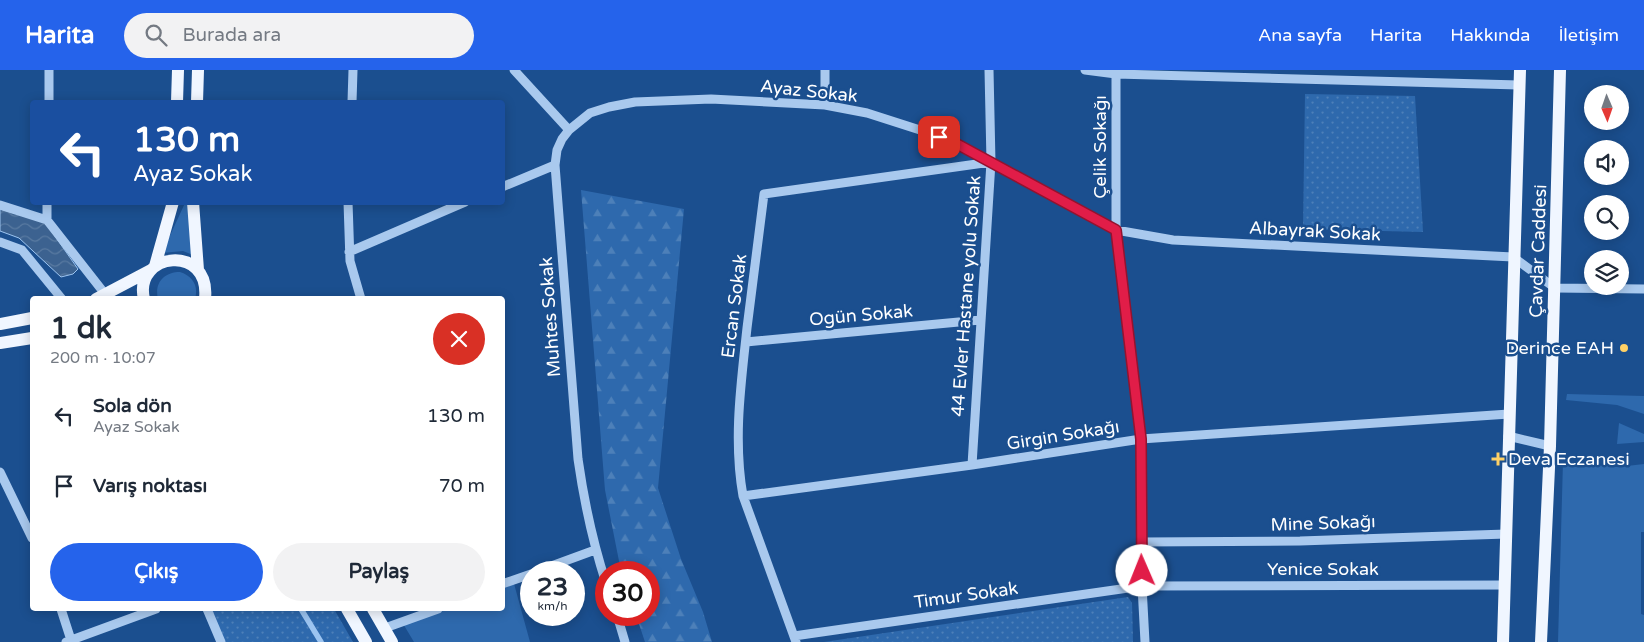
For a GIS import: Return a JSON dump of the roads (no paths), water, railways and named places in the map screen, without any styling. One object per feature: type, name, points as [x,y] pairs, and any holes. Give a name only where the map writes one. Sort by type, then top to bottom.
[{"type":"main road","points":[[177,100],[178,70]]},
{"type":"main road","points":[[196,100],[198,70]]},
{"type":"main road","name":"Çavdar Caddesi","points":[[1503,642],[1520,70]]},
{"type":"main road","name":"Çavdar Caddesi","points":[[1542,642],[1555,288],[1560,70]]},
{"type":"main road","points":[[144,296],[143,286],[146,277],[153,268],[172,205]]},
{"type":"main road","points":[[196,205],[198,270]]},
{"type":"main road","points":[[101,296],[163,261],[173,260],[182,260],[198,270],[203,278],[207,295]]},
{"type":"main road","points":[[0,324],[30,318]]},
{"type":"main road","points":[[0,343],[30,338]]},
{"type":"main road","points":[[348,611],[366,642]]},
{"type":"main road","points":[[374,611],[392,642]]},
{"type":"street","points":[[49,70],[49,100]]},
{"type":"street","points":[[352,100],[353,70]]},
{"type":"street","points":[[514,70],[569,130]]},
{"type":"street","points":[[825,70],[825,105]]},
{"type":"street","name":"44 Evler Hastane yolu Sokak","points":[[972,465],[991,162],[989,70]]},
{"type":"street","points":[[1085,70],[1519,84]]},
{"type":"street","name":"Çelik Sokağı","points":[[1116,72],[1116,230],[1141,439],[1142,586],[1145,642]]},
{"type":"street","name":"Ayaz Sokak","points":[[569,130],[590,113],[635,102],[711,100],[825,105],[867,113],[957,144],[1116,230]]},
{"type":"street","name":"Muhtes Sokak","points":[[569,130],[557,150],[555,165],[578,459],[599,561]]},
{"type":"street","name":"Ercan Sokak","points":[[795,639],[743,496],[740,478],[738,416],[740,383],[764,194],[991,162]]},
{"type":"street","points":[[505,186],[555,165]]},
{"type":"street","points":[[0,205],[47,220]]},
{"type":"street","points":[[47,205],[47,220],[101,296]]},
{"type":"street","points":[[348,205],[351,270],[360,296]]},
{"type":"street","points":[[349,252],[458,205]]},
{"type":"street","name":"Albayrak Sokak","points":[[1116,230],[1173,240],[1513,257]]},
{"type":"street","points":[[0,242],[22,250],[60,296]]},
{"type":"street","points":[[1513,257],[1555,288],[1644,289]]},
{"type":"street","name":"Ogün Sokak","points":[[746,342],[980,320]]},
{"type":"street","name":"Girgin Sokağı","points":[[743,496],[972,465],[1141,439],[1509,414]]},
{"type":"street","points":[[1508,436],[1550,446]]},
{"type":"street","points":[[0,472],[30,534]]},
{"type":"street","name":"Mine Sokağı","points":[[1142,542],[1300,541],[1506,534]]},
{"type":"street","points":[[566,561],[596,550]]},
{"type":"street","points":[[505,583],[520,578]]},
{"type":"street","name":"Yenice Sokak","points":[[1142,586],[1504,585]]},
{"type":"street","name":"Timur Sokak","points":[[795,639],[1142,586]]},
{"type":"street","points":[[61,611],[68,641],[150,611]]},
{"type":"street","points":[[207,611],[221,642]]},
{"type":"street","points":[[385,628],[432,611]]},
{"type":"street","points":[[620,626],[625,642]]},
{"type":"water","points":[[0,209],[45,222],[78,269],[73,274],[61,277],[19,238],[0,231]]},
{"type":"waterway","points":[[302,611],[321,642]]},
{"type":"place","name":"Derince EAH","points":[[1624,348]]},
{"type":"place","name":"Deva Eczanesi","points":[[1498,459]]}]
